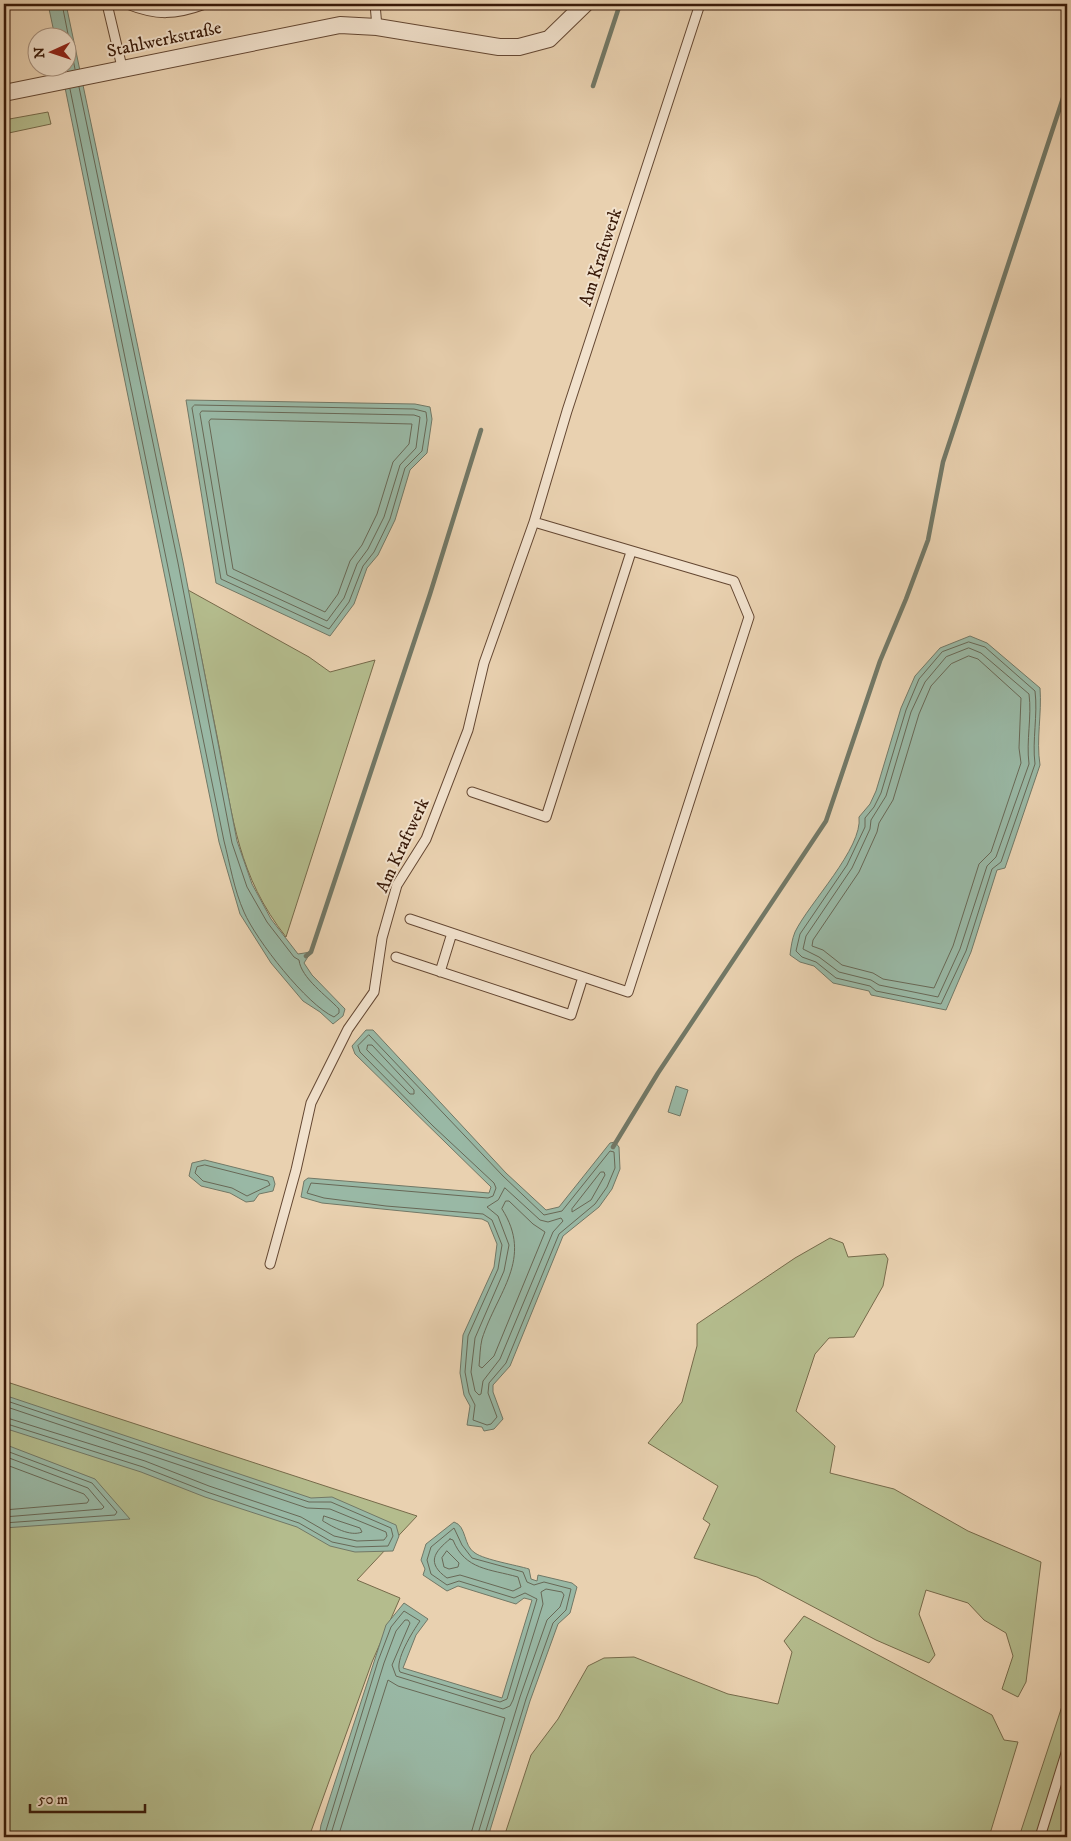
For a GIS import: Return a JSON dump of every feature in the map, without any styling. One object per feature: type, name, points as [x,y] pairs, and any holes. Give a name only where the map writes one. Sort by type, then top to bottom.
[{"type":"street","name":"Stahlwerkstraße","points":[[4,93],[122,67],[340,25],[377,27],[500,47],[519,46],[549,39],[585,4]]},
{"type":"lane","points":[[107,4],[122,67]]},
{"type":"lane","points":[[127,4],[148,12],[177,13],[205,4]]},
{"type":"lane","points":[[375,4],[377,27]]},
{"type":"lane","name":"Am Kraftwerk","points":[[270,1264],[296,1170],[311,1103],[348,1029],[374,992],[382,938],[397,885],[426,839],[465,739],[484,663],[534,522],[567,411],[700,4]]},
{"type":"lane","points":[[410,919],[628,992],[749,617],[734,581],[534,522]]},
{"type":"lane","points":[[472,792],[546,817],[631,552]]},
{"type":"lane","points":[[440,972],[452,933]]},
{"type":"lane","points":[[396,957],[571,1015],[584,977]]},
{"type":"lane","points":[[1040,1837],[1067,1750]]},
{"type":"shaded area","points":[[48,112],[51,124],[4,134],[4,120]]},
{"type":"shaded area","points":[[188,590],[309,657],[330,672],[375,660],[286,937],[257,892],[240,846]]},
{"type":"shaded area","points":[[830,1238],[843,1243],[848,1257],[885,1254],[888,1259],[883,1286],[854,1337],[829,1338],[815,1354],[796,1411],[835,1446],[830,1473],[894,1489],[968,1531],[1041,1562],[1026,1682],[1018,1697],[1002,1689],[1013,1656],[1006,1633],[984,1620],[968,1603],[926,1590],[919,1614],[935,1655],[929,1663],[876,1640],[757,1577],[694,1558],[710,1524],[703,1519],[718,1486],[648,1443],[682,1402],[697,1346],[697,1324],[795,1258]]},
{"type":"shaded area","points":[[4,1381],[417,1516],[357,1580],[400,1598],[372,1662],[309,1837],[4,1837]]},
{"type":"shaded area","points":[[804,1616],[992,1715],[1004,1740],[1018,1742],[989,1837],[504,1837],[531,1755],[558,1719],[588,1666],[604,1658],[634,1657],[728,1694],[778,1704],[792,1652],[784,1641]]},
{"type":"shaded area","points":[[1067,1691],[1067,1837],[1019,1837]]},
{"type":"water","points":[[48,4],[66,4],[71,28],[53,28]]},
{"type":"water","points":[[78,61],[183,562],[237,841],[252,884],[271,919],[298,954],[311,952],[304,963],[312,975],[345,1009],[343,1016],[333,1024],[320,1012],[303,1001],[271,963],[240,914],[219,842],[63,78],[78,78]]},
{"type":"water","points":[[186,400],[415,404],[430,407],[432,419],[427,453],[410,470],[395,520],[378,555],[367,568],[354,604],[330,636],[216,583]]},
{"type":"water","points":[[970,636],[987,643],[1040,688],[1040,765],[1005,868],[997,870],[971,952],[946,1010],[871,995],[869,991],[833,983],[814,966],[800,962],[790,955],[795,932],[853,844],[858,830],[859,817],[870,804],[876,791],[901,708],[915,676],[940,648]]},
{"type":"water","points":[[366,1030],[373,1030],[506,1173],[546,1210],[559,1207],[610,1143],[615,1142],[619,1147],[620,1169],[612,1189],[599,1207],[563,1236],[510,1366],[493,1385],[493,1392],[503,1419],[494,1429],[484,1431],[482,1427],[467,1425],[470,1406],[464,1395],[460,1373],[463,1335],[494,1267],[497,1244],[488,1222],[482,1219],[322,1203],[301,1197],[304,1181],[308,1178],[489,1193],[491,1187],[355,1054],[352,1046]]},
{"type":"water","points":[[676,1086],[688,1090],[680,1116],[668,1112]]},
{"type":"water","points":[[205,1160],[273,1177],[275,1184],[273,1191],[259,1194],[254,1201],[246,1202],[230,1193],[201,1186],[189,1176],[192,1163]]},
{"type":"water","points":[[4,1395],[311,1498],[332,1497],[396,1525],[399,1536],[393,1551],[355,1552],[330,1546],[297,1527],[205,1497],[141,1472],[4,1428]]},
{"type":"water","points":[[4,1444],[95,1479],[130,1519],[4,1528]]},
{"type":"water","points":[[454,1522],[461,1528],[471,1550],[480,1556],[529,1569],[531,1579],[537,1581],[538,1575],[572,1583],[577,1587],[570,1613],[558,1624],[530,1701],[488,1837],[319,1837],[321,1825],[386,1625],[404,1603],[428,1619],[416,1635],[403,1668],[502,1698],[532,1600],[524,1598],[516,1604],[458,1586],[447,1591],[423,1575],[425,1569],[421,1560],[426,1544]]},
{"type":"waterway","points":[[593,86],[620,4]]},
{"type":"waterway","points":[[613,1147],[658,1073],[826,821],[880,661],[928,540],[943,462],[1067,86]]},
{"type":"waterway","points":[[306,956],[311,952],[430,594],[481,430]]}]
